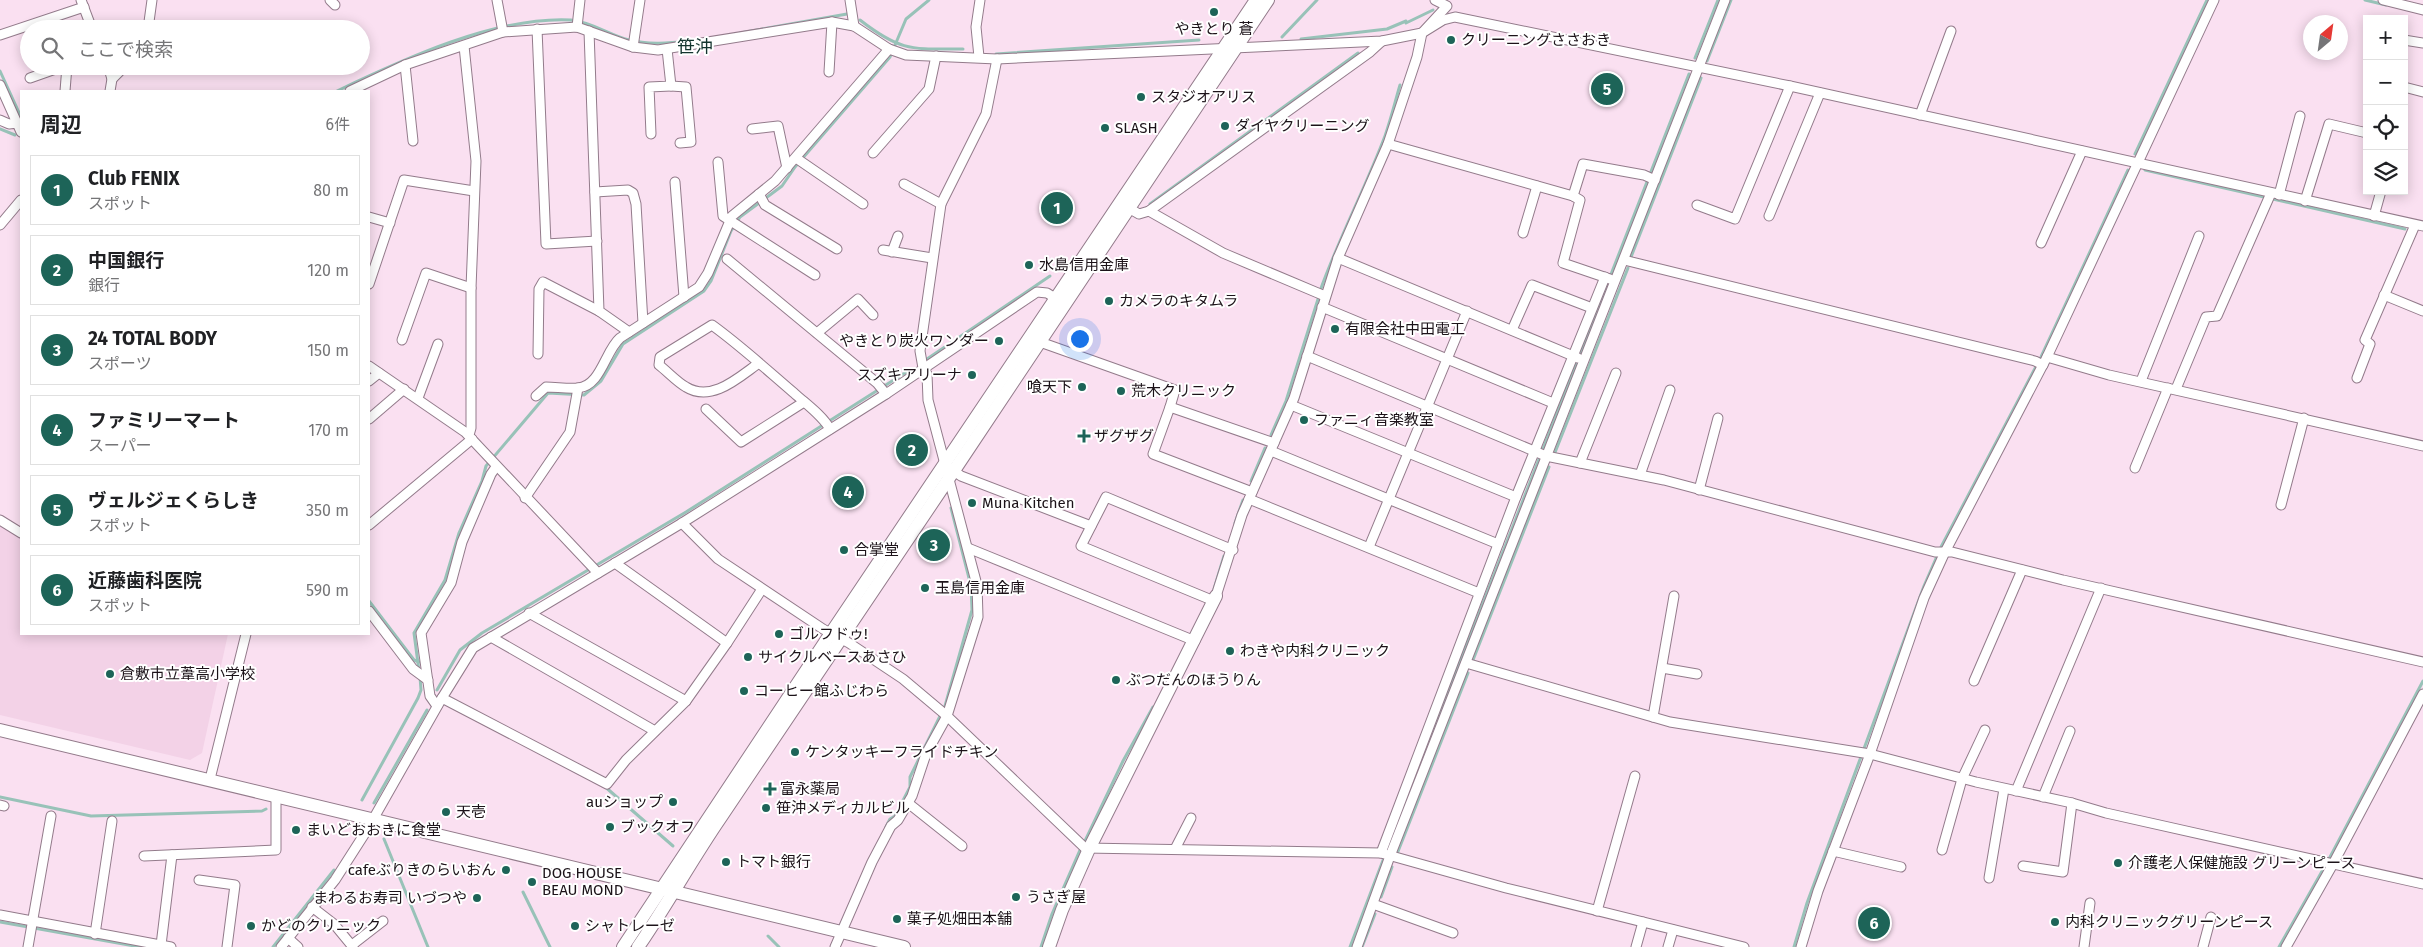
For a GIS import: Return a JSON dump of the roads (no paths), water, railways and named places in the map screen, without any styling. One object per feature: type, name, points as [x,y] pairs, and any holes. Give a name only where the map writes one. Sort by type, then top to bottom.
[{"type":"street","points":[[149,20],[152,0]]},
{"type":"street","points":[[497,0],[503,29]]},
{"type":"street","points":[[577,23],[580,0]]},
{"type":"street","points":[[633,43],[640,0]]},
{"type":"street","points":[[850,0],[854,26]]},
{"type":"street","points":[[979,57],[976,27],[980,0]]},
{"type":"street","points":[[1230,48],[1256,0]]},
{"type":"street","points":[[623,947],[668,890],[720,818],[842,639],[949,471],[1124,205],[1230,48],[1268,0]]},
{"type":"street","points":[[1436,0],[1449,3]]},
{"type":"street","points":[[1358,947],[1374,904],[1385,855],[1479,593],[1516,497],[1540,453],[1553,403],[1578,358],[1592,308],[1624,260],[1650,178],[1725,0]]},
{"type":"street","points":[[1801,947],[1865,753],[1940,552],[2041,362],[2139,163],[2214,0]]},
{"type":"street","points":[[2383,0],[2423,10]]},
{"type":"street","points":[[1449,3],[1456,17]]},
{"type":"street","points":[[1049,947],[1062,910],[1089,849],[1215,598],[1233,550],[1242,514],[1291,405],[1338,258],[1388,144],[1417,57],[1422,33],[1449,3]]},
{"type":"street","points":[[40,20],[82,4],[88,20]]},
{"type":"street","points":[[352,90],[405,65],[464,46],[503,29],[537,29],[577,23],[589,31],[633,43],[667,49],[832,22],[854,26],[892,50],[936,56],[997,59],[1382,41],[1422,33],[1443,20],[1456,17],[1790,86],[2139,163],[2272,196],[2419,225],[2384,295],[2366,340],[2370,344],[2357,378]]},
{"type":"street","points":[[829,72],[832,22]]},
{"type":"street","points":[[0,35],[20,27]]},
{"type":"street","points":[[537,29],[546,244],[597,241]]},
{"type":"street","points":[[1920,115],[1951,30]]},
{"type":"street","points":[[589,31],[599,311]]},
{"type":"street","points":[[1124,205],[1139,214],[1149,211],[1370,52],[1382,41]]},
{"type":"street","points":[[2408,41],[2423,44]]},
{"type":"street","points":[[370,524],[471,437],[471,288],[476,161],[464,46]]},
{"type":"street","points":[[667,49],[671,86]]},
{"type":"street","points":[[536,396],[546,387],[577,392],[591,384],[614,343],[684,297],[704,280],[733,224],[732,216],[762,199],[787,168],[799,161],[892,50]]},
{"type":"street","points":[[873,153],[930,89],[936,56]]},
{"type":"street","points":[[835,947],[872,862],[892,826],[908,803],[978,617],[977,585],[949,471],[928,400],[927,374],[923,368],[920,351],[941,204],[986,114],[997,59]]},
{"type":"street","points":[[405,65],[412,142]]},
{"type":"street","points":[[30,78],[39,75]]},
{"type":"street","points":[[65,90],[66,75]]},
{"type":"street","points":[[110,90],[111,75]]},
{"type":"street","points":[[112,78],[116,75]]},
{"type":"street","points":[[1697,205],[1735,219],[1790,86]]},
{"type":"street","points":[[651,134],[649,88],[686,87],[691,142],[680,143]]},
{"type":"street","points":[[2408,88],[2423,92]]},
{"type":"street","points":[[1,89],[19,128]]},
{"type":"street","points":[[1770,216],[1820,93]]},
{"type":"street","points":[[2135,468],[2206,317],[2218,316],[2272,196],[2300,116]]},
{"type":"street","points":[[0,120],[19,128]]},
{"type":"street","points":[[2305,201],[2329,124],[2363,132]]},
{"type":"street","points":[[752,129],[778,126],[787,168]]},
{"type":"street","points":[[1388,144],[1573,196],[1580,200],[1563,264],[1610,279]]},
{"type":"street","points":[[2041,243],[2082,151]]},
{"type":"street","points":[[799,161],[863,204]]},
{"type":"street","points":[[718,162],[723,216],[815,275]]},
{"type":"street","points":[[1573,196],[1583,164],[1650,178]]},
{"type":"street","points":[[370,281],[404,180],[474,192]]},
{"type":"street","points":[[675,182],[684,297]]},
{"type":"street","points":[[904,184],[941,204]]},
{"type":"street","points":[[1523,233],[1537,186]]},
{"type":"street","points":[[595,192],[628,190],[634,193],[643,323]]},
{"type":"street","points":[[2374,216],[2380,195]]},
{"type":"street","points":[[762,199],[837,249]]},
{"type":"street","points":[[0,225],[20,201]]},
{"type":"street","points":[[1149,211],[1223,252],[1325,296]]},
{"type":"street","points":[[370,217],[390,223]]},
{"type":"street","points":[[898,236],[888,251],[932,258]]},
{"type":"street","points":[[2141,381],[2200,236]]},
{"type":"street","points":[[1338,258],[1578,358]]},
{"type":"street","points":[[727,259],[883,390]]},
{"type":"street","points":[[1624,260],[2041,362],[2141,381],[2423,446]]},
{"type":"street","points":[[402,340],[426,273],[471,288]]},
{"type":"street","points":[[1385,855],[1466,663],[1540,453],[1610,279]]},
{"type":"street","points":[[538,354],[539,289],[543,282],[599,311],[629,332]]},
{"type":"street","points":[[1512,330],[1532,285],[1592,308]]},
{"type":"street","points":[[281,947],[335,880],[373,819],[439,702],[473,648],[594,570],[615,563],[682,523],[828,425],[883,390],[923,368],[1036,292],[1047,293],[1060,301]]},
{"type":"street","points":[[2384,295],[2423,311]]},
{"type":"street","points":[[817,333],[858,299],[873,315]]},
{"type":"street","points":[[638,947],[668,890],[830,633],[949,471],[1040,342],[1060,301]]},
{"type":"street","points":[[1322,307],[1553,403]]},
{"type":"street","points":[[1369,547],[1467,311]]},
{"type":"street","points":[[759,364],[716,392],[701,392],[687,388],[660,364],[660,358],[712,325],[759,364],[804,402],[828,425]]},
{"type":"street","points":[[1040,342],[1175,390],[1154,454],[1479,593]]},
{"type":"street","points":[[418,398],[438,344]]},
{"type":"street","points":[[1307,356],[1540,453],[1640,475],[1940,552],[1952,552],[2022,570],[2423,662]]},
{"type":"street","points":[[370,367],[418,398],[471,437],[525,498],[594,570]]},
{"type":"street","points":[[370,380],[379,372]]},
{"type":"street","points":[[1580,463],[1616,373]]},
{"type":"street","points":[[370,418],[404,389]]},
{"type":"street","points":[[1640,475],[1670,390]]},
{"type":"street","points":[[525,498],[570,432],[577,392]]},
{"type":"street","points":[[706,409],[742,442],[804,402]]},
{"type":"street","points":[[1291,405],[1516,497]]},
{"type":"street","points":[[1170,407],[1272,447],[1389,501],[1498,544]]},
{"type":"street","points":[[1699,490],[1718,418]]},
{"type":"street","points":[[2281,505],[2304,418]]},
{"type":"street","points":[[492,462],[491,474],[466,533],[451,583],[421,633],[423,676],[430,696],[607,784],[626,760],[686,701],[727,644],[762,589]]},
{"type":"street","points":[[949,471],[1092,526]]},
{"type":"street","points":[[1215,598],[1081,546],[1106,496],[1233,550]]},
{"type":"street","points":[[0,520],[20,532]]},
{"type":"street","points":[[682,523],[718,559],[903,679],[943,713],[1080,845],[1089,849],[1175,849],[1385,855],[1597,911],[1744,947]]},
{"type":"street","points":[[968,548],[1195,641]]},
{"type":"street","points":[[615,563],[727,644]]},
{"type":"street","points":[[1974,681],[2022,570]]},
{"type":"street","points":[[2016,791],[2101,588]]},
{"type":"street","points":[[1653,717],[1674,596]]},
{"type":"street","points":[[370,612],[423,676]]},
{"type":"street","points":[[529,613],[686,701]]},
{"type":"street","points":[[210,780],[246,635]]},
{"type":"street","points":[[491,637],[655,731]]},
{"type":"street","points":[[1466,663],[1653,717],[1801,744],[1865,753],[1962,779],[2072,803],[2106,813],[2423,884]]},
{"type":"street","points":[[1662,668],[1697,674]]},
{"type":"street","points":[[2286,947],[2329,863],[2423,694]]},
{"type":"street","points":[[0,730],[904,947]]},
{"type":"street","points":[[1942,850],[1962,779],[1985,730]]},
{"type":"street","points":[[2043,797],[2070,731]]},
{"type":"street","points":[[1597,911],[1635,776]]},
{"type":"street","points":[[1989,878],[2004,788]]},
{"type":"street","points":[[144,856],[276,850],[276,796]]},
{"type":"street","points":[[908,803],[962,846]]},
{"type":"street","points":[[2023,866],[2063,872],[2072,803]]},
{"type":"street","points":[[28,947],[51,816]]},
{"type":"street","points":[[1175,849],[1191,818]]},
{"type":"street","points":[[94,934],[112,821]]},
{"type":"street","points":[[1832,851],[1901,867]]},
{"type":"street","points":[[161,945],[172,855]]},
{"type":"street","points":[[199,880],[235,885],[227,947]]},
{"type":"street","points":[[2084,947],[2090,903]]},
{"type":"street","points":[[1374,904],[1453,932]]},
{"type":"street","points":[[312,908],[334,924],[352,946],[384,921]]},
{"type":"street","points":[[0,915],[32,925],[94,934],[121,943],[171,947]]},
{"type":"street","points":[[2203,947],[2212,917]]},
{"type":"street","points":[[1636,947],[1643,922]]},
{"type":"street","points":[[1668,947],[1673,930]]},
{"type":"street","points":[[288,938],[298,947]]},
{"type":"waterway","points":[[419,671],[414,633],[445,580],[459,533],[482,481],[486,466],[548,393],[584,395],[601,381],[623,344],[704,291],[711,281],[731,231],[740,217],[782,186],[795,167],[890,57],[906,19],[929,0]]},
{"type":"waterway","points":[[1282,37],[1317,0]]},
{"type":"waterway","points":[[1695,58],[1718,0]]},
{"type":"waterway","points":[[1707,61],[1731,0]]},
{"type":"waterway","points":[[2135,154],[2207,0]]},
{"type":"waterway","points":[[2365,0],[2386,5]]},
{"type":"waterway","points":[[1406,23],[1433,10]]},
{"type":"waterway","points":[[740,33],[847,14]]},
{"type":"waterway","points":[[339,90],[421,53],[482,32],[512,25],[571,20],[579,21],[636,42],[689,41]]},
{"type":"waterway","points":[[860,20],[886,38],[897,43],[919,48],[963,49]]},
{"type":"waterway","points":[[1301,39],[1387,29],[1406,21]]},
{"type":"waterway","points":[[996,54],[1199,40]]},
{"type":"waterway","points":[[1150,204],[1358,53]]},
{"type":"waterway","points":[[0,71],[20,115]]},
{"type":"waterway","points":[[1399,819],[1689,74]]},
{"type":"waterway","points":[[1631,257],[1701,78]]},
{"type":"waterway","points":[[1320,291],[1385,136],[1400,85]]},
{"type":"waterway","points":[[0,129],[15,135]]},
{"type":"waterway","points":[[1794,947],[1807,903],[1924,586],[1941,547],[2041,357],[2128,170]]},
{"type":"waterway","points":[[2145,170],[2405,229]]},
{"type":"waterway","points":[[1554,455],[1628,268]]},
{"type":"waterway","points":[[927,359],[1050,276]]},
{"type":"waterway","points":[[1271,435],[1286,401],[1319,296]]},
{"type":"waterway","points":[[437,690],[460,650],[482,633],[686,512],[911,369]]},
{"type":"waterway","points":[[1251,481],[1265,448]]},
{"type":"waterway","points":[[1473,660],[1549,467]]},
{"type":"waterway","points":[[1235,523],[1243,500]]},
{"type":"waterway","points":[[886,827],[890,819],[895,816],[910,787],[910,777],[945,706],[972,610],[971,586],[951,508]]},
{"type":"waterway","points":[[1214,589],[1224,556]]},
{"type":"waterway","points":[[370,602],[414,660],[419,662]]},
{"type":"waterway","points":[[1397,854],[1468,673]]},
{"type":"waterway","points":[[362,800],[418,698],[421,690],[420,677]]},
{"type":"waterway","points":[[2279,947],[2329,859],[2423,681]]},
{"type":"waterway","points":[[1085,841],[1123,761],[1153,707]]},
{"type":"waterway","points":[[374,803],[427,710]]},
{"type":"waterway","points":[[603,785],[673,846]]},
{"type":"waterway","points":[[0,797],[91,816],[262,811],[266,809]]},
{"type":"waterway","points":[[384,839],[428,947]]},
{"type":"waterway","points":[[1041,947],[1052,914],[1080,850]]},
{"type":"waterway","points":[[1350,947],[1385,855]]},
{"type":"waterway","points":[[1381,897],[1392,867]]},
{"type":"waterway","points":[[273,947],[334,870]]},
{"type":"waterway","points":[[523,892],[550,947]]},
{"type":"waterway","points":[[1362,947],[1375,914]]},
{"type":"waterway","points":[[0,922],[140,947]]},
{"type":"waterway","points":[[768,936],[779,947]]},
{"type":"place","name":"やきとり 蒼","points":[[1214,12]]},
{"type":"place","name":"クリーニングささおき","points":[[1451,40]]},
{"type":"place","name":"ヴェルジェくらしき","points":[[1607,89]]},
{"type":"place","name":"スタジオアリス","points":[[1141,97]]},
{"type":"place","name":"ダイヤクリーニング","points":[[1225,126]]},
{"type":"place","name":"SLASH","points":[[1105,128]]},
{"type":"place","name":"Club FENIX","points":[[1057,208]]},
{"type":"place","name":"水島信用金庫","points":[[1029,265]]},
{"type":"place","name":"カメラのキタムラ","points":[[1109,301]]},
{"type":"place","name":"有限会社中田電工","points":[[1335,329]]},
{"type":"place","name":"やきとり炭火ワンダー","points":[[999,341]]},
{"type":"place","name":"スズキアリーナ","points":[[972,375]]},
{"type":"place","name":"喰天下","points":[[1082,387]]},
{"type":"place","name":"荒木クリニック","points":[[1121,391]]},
{"type":"place","name":"ファニィ音楽教室","points":[[1304,420]]},
{"type":"place","name":"ザグザグ","points":[[1084,436]]},
{"type":"place","name":"中国銀行","points":[[912,450]]},
{"type":"place","name":"ファミリーマート","points":[[848,492]]},
{"type":"place","name":"Muna Kitchen","points":[[972,503]]},
{"type":"place","name":"24 TOTAL BODY","points":[[934,545]]},
{"type":"place","name":"合掌堂","points":[[844,550]]},
{"type":"place","name":"玉島信用金庫","points":[[925,588]]},
{"type":"place","name":"ゴルフドゥ!","points":[[779,634]]},
{"type":"place","name":"わきや内科クリニック","points":[[1230,651]]},
{"type":"place","name":"サイクルベースあさひ","points":[[748,657]]},
{"type":"place","name":"倉敷市立葦高小学校","points":[[110,674]]},
{"type":"place","name":"ぶつだんのほうりん","points":[[1116,680]]},
{"type":"place","name":"コーヒー館ふじわら","points":[[744,691]]},
{"type":"place","name":"ケンタッキーフライドチキン","points":[[795,752]]},
{"type":"place","name":"富永薬局","points":[[770,789]]},
{"type":"place","name":"auショップ","points":[[673,802]]},
{"type":"place","name":"笹沖メディカルビル","points":[[766,808]]},
{"type":"place","name":"天壱","points":[[446,812]]},
{"type":"place","name":"ブックオフ","points":[[610,827]]},
{"type":"place","name":"まいどおおきに食堂","points":[[296,830]]},
{"type":"place","name":"トマト銀行","points":[[726,862]]},
{"type":"place","name":"介護老人保健施設 グリーンピース","points":[[2118,863]]},
{"type":"place","name":"cafeぶりきのらいおん","points":[[506,870]]},
{"type":"place","name":"DOG HOUSE BEAU MOND","points":[[532,882]]},
{"type":"place","name":"うさぎ屋","points":[[1016,897]]},
{"type":"place","name":"まわるお寿司 いづつや","points":[[477,898]]},
{"type":"place","name":"菓子処畑田本舗","points":[[897,919]]},
{"type":"place","name":"内科クリニックグリーンピース","points":[[2055,922]]},
{"type":"place","name":"近藤歯科医院","points":[[1874,923]]},
{"type":"place","name":"かどのクリニック","points":[[251,926]]},
{"type":"place","name":"シャトレーゼ","points":[[575,926]]},
{"type":"district","name":"笹沖","points":[[695,47]]}]
